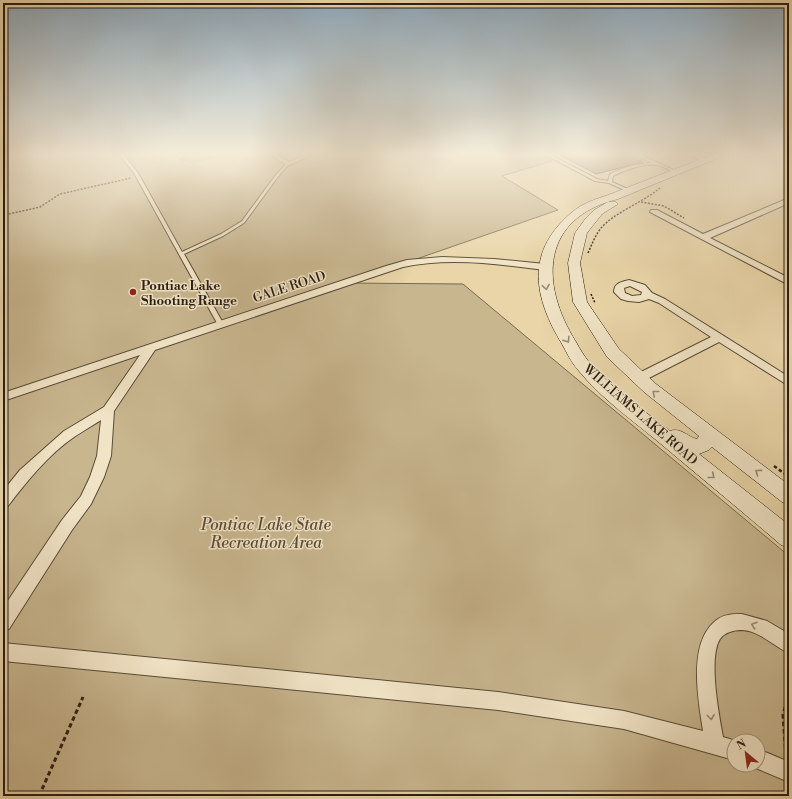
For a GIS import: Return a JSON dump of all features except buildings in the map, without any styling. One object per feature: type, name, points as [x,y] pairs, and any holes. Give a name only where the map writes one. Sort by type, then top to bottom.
[{"type":"main road","name":"WILLIAMS LAKE ROAD","points":[[628,191],[614,197],[613,204],[598,212],[566,223],[552,242],[547,253],[545,284],[548,298],[559,328],[584,368],[630,408],[789,538]]},
{"type":"main road","name":"WILLIAMS LAKE ROAD","points":[[584,216],[574,263],[584,288],[580,302],[613,353],[639,378],[708,435],[789,496]]},
{"type":"main road","points":[[552,242],[560,241],[568,245],[566,272],[584,288]]},
{"type":"main road","points":[[584,368],[609,381],[668,431],[685,443],[692,446],[704,445],[707,441],[708,435]]},
{"type":"street","points":[[704,237],[789,200]]},
{"type":"street","points":[[654,212],[789,282]]},
{"type":"street","name":"GALE ROAD","points":[[3,397],[220,323],[372,273],[406,264],[472,259],[545,267]]},
{"type":"street","points":[[648,295],[662,300],[789,382]]},
{"type":"street","points":[[639,378],[720,337]]},
{"type":"street","points":[[3,502],[25,474],[50,450],[69,434],[108,410],[151,347]]},
{"type":"street","points":[[3,623],[67,525],[86,500],[97,477],[104,456],[108,410]]},
{"type":"street","points":[[714,743],[706,657],[714,633],[728,622],[743,622],[766,630],[789,644]]},
{"type":"street","points":[[3,652],[498,701],[624,720],[726,747]]},
{"type":"street","points":[[766,761],[788,767]]},
{"type":"lane","points":[[146,191],[220,323]]},
{"type":"lane","points":[[181,254],[222,235],[243,222],[266,191]]},
{"type":"path","points":[[3,217],[9,214],[40,207],[60,194],[71,191]]},
{"type":"path","points":[[587,259],[593,239],[598,232],[614,217],[639,202]]},
{"type":"path","points":[[584,288],[597,308]]},
{"type":"path","points":[[769,462],[789,477]]},
{"type":"path","points":[[788,767],[783,724],[784,710],[789,692]]},
{"type":"path","points":[[38,796],[83,697]]},
{"type":"green space","name":"Pontiac Lake State Recreation Area","points":[[3,191],[527,191],[558,210],[347,283],[463,284],[789,556],[789,796],[3,796]]},
{"type":"place","name":"Pontiac Lake Shooting Range","points":[[133,292]]}]
